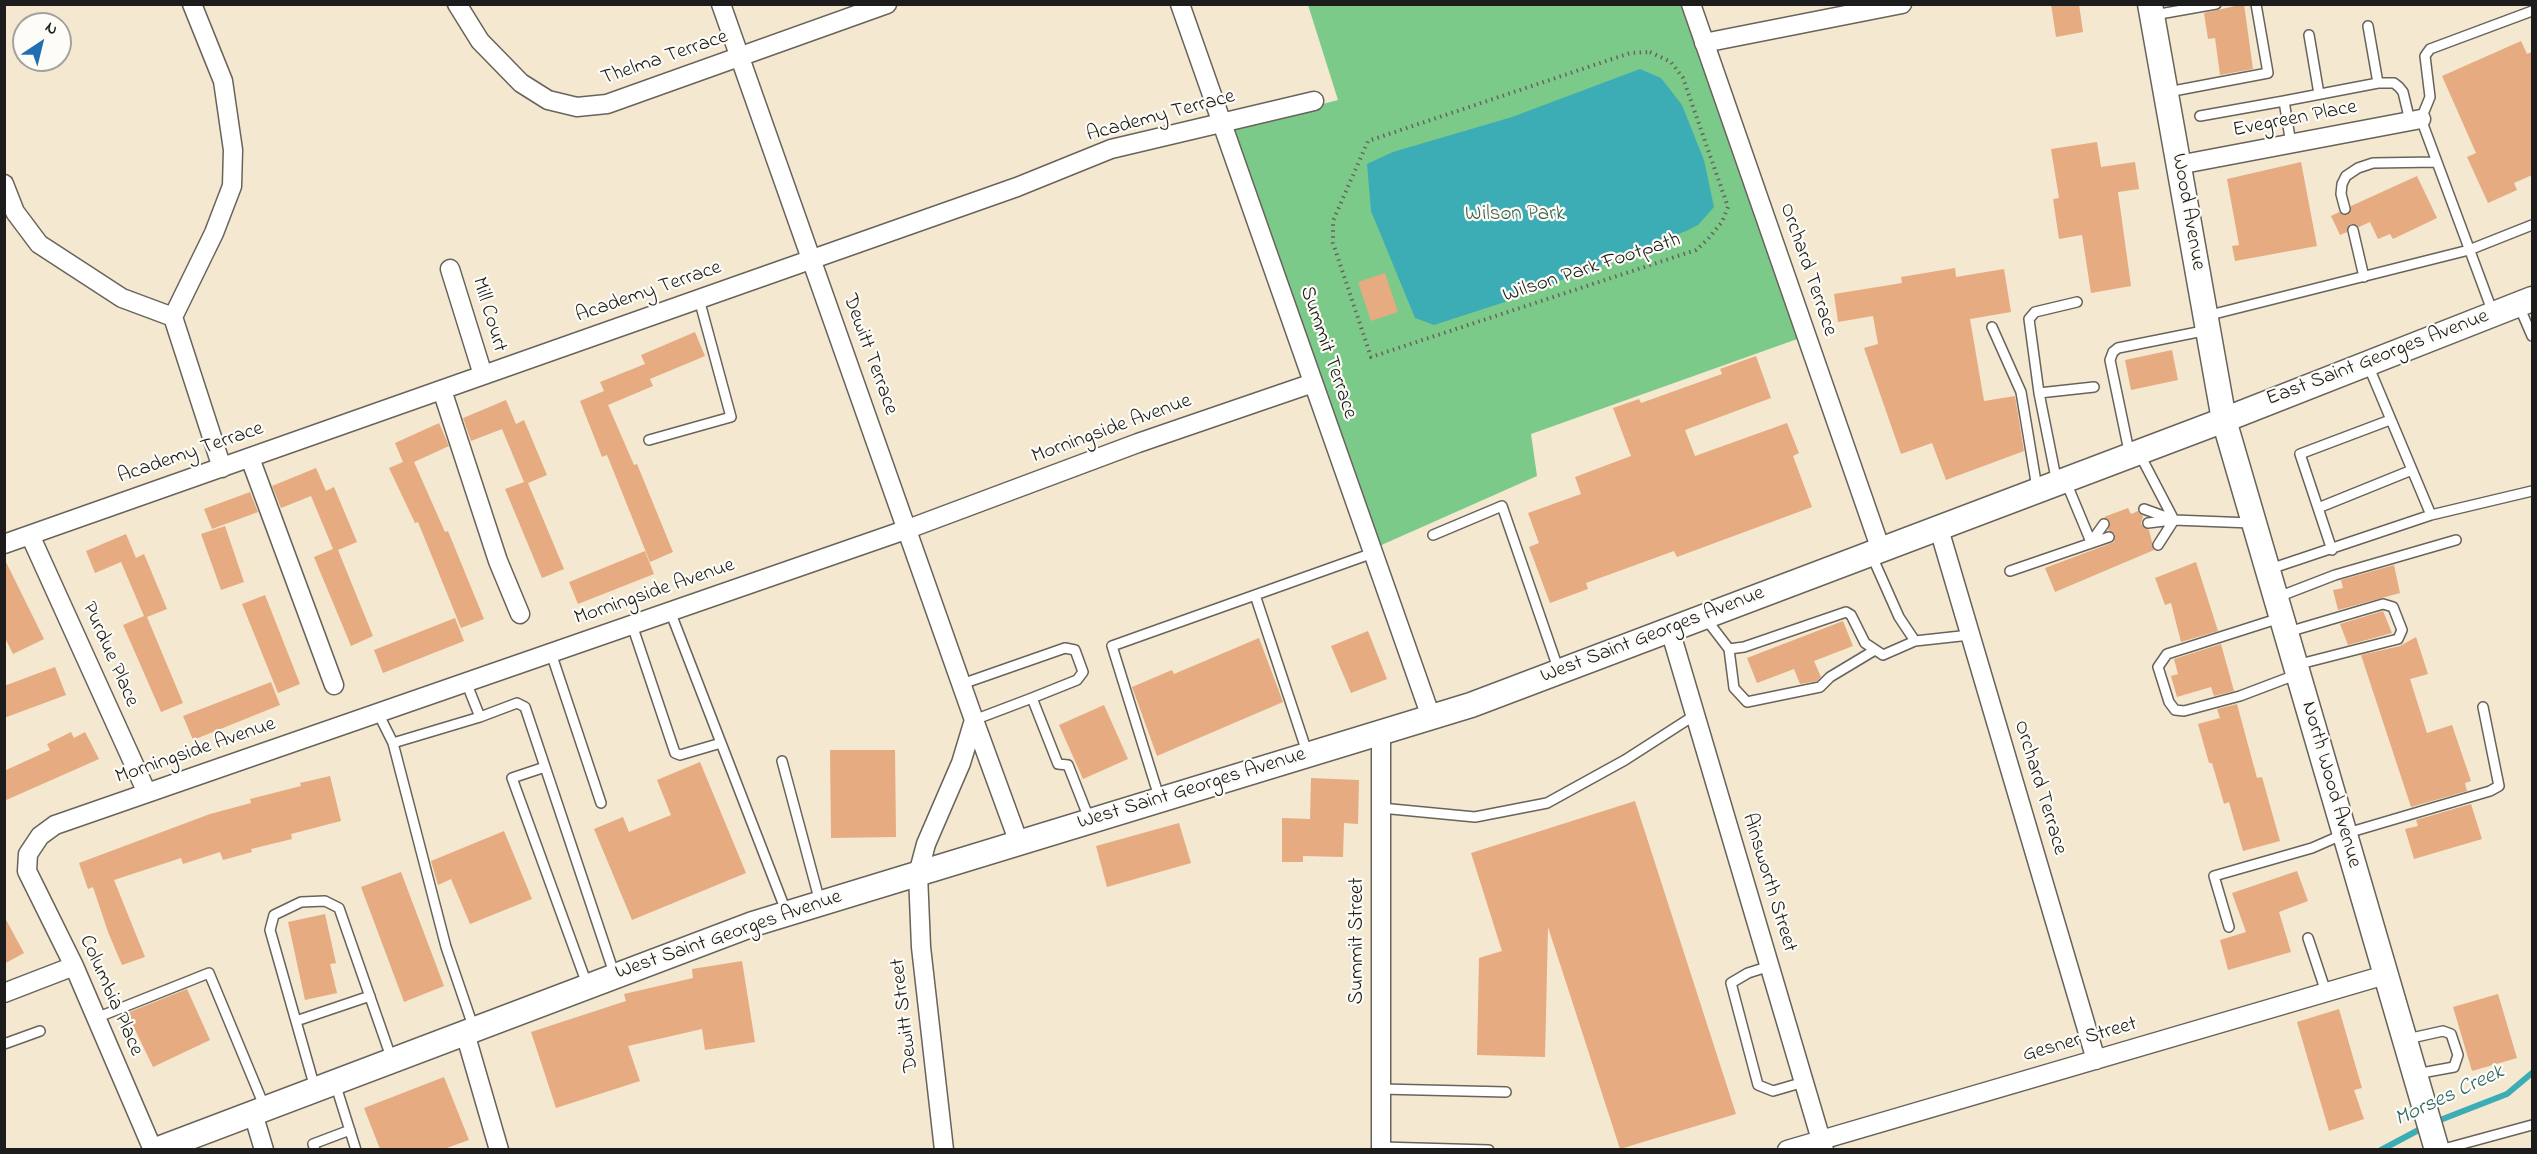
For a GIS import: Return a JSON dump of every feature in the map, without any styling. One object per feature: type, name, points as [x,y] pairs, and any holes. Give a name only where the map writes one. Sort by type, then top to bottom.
[{"type":"main road","name":"Wood Avenue","points":[[2151,10],[2224,420]]},
{"type":"main road","name":"East Saint Georges Avenue","points":[[2224,420],[2525,302]]},
{"type":"main road","name":"West Saint Georges Avenue","points":[[155,1149],[615,976],[820,902],[1431,717],[1559,672],[2224,420]]},
{"type":"main road","name":"North Wood Avenue","points":[[2224,420],[2424,1109],[2439,1149]]},
{"type":"street","points":[[192,4],[222,81],[233,150],[232,186],[214,234],[173,317],[222,468]]},
{"type":"street","name":"Thelma Terrace","points":[[457,4],[480,41],[521,83],[548,100],[577,107],[607,104],[886,4]]},
{"type":"street","name":"Dewitt Terrace","points":[[721,4],[1019,843]]},
{"type":"street","name":"Summit Terrace","points":[[1180,4],[1431,717]]},
{"type":"street","name":"Orchard Terrace","points":[[1691,4],[1876,552]]},
{"type":"street","points":[[1704,43],[1902,4]]},
{"type":"street","name":"Academy Terrace","points":[[4,544],[1017,187],[1111,149],[1314,101]]},
{"type":"street","name":"Evegreen Place","points":[[2178,165],[2415,120]]},
{"type":"street","points":[[4,184],[15,212],[39,244],[122,298],[173,317]]},
{"type":"street","name":"Mill Court","points":[[450,269],[483,375]]},
{"type":"street","name":"Morningside Avenue","points":[[28,862],[28,854],[40,836],[55,825],[908,530],[1138,443],[1313,383]]},
{"type":"street","points":[[442,390],[498,561],[520,614]]},
{"type":"street","points":[[250,458],[334,685]]},
{"type":"street","name":"Orchard Terrace","points":[[1938,529],[2096,1060]]},
{"type":"street","name":"Purdue Place","points":[[30,534],[147,793]]},
{"type":"street","name":"Ainsworth Street","points":[[1670,630],[1823,1144]]},
{"type":"street","points":[[918,874],[926,844],[961,763],[974,720]]},
{"type":"street","name":"Summit Street","points":[[1381,732],[1381,1148]]},
{"type":"street","name":"Columbia Place","points":[[28,862],[27,871],[74,966],[155,1149]]},
{"type":"street","name":"Dewitt Street","points":[[918,874],[921,947],[944,1149]]},
{"type":"street","points":[[4,993],[74,966]]},
{"type":"street","name":"Gesner Street","points":[[1787,1149],[1823,1144],[2096,1060],[2385,975]]},
{"type":"street","points":[[470,1031],[499,1149]]},
{"type":"street","points":[[259,1110],[264,1149]]},
{"type":"lane","points":[[2151,10],[2216,4]]},
{"type":"lane","points":[[2165,92],[2268,73],[2256,4]]},
{"type":"lane","points":[[2415,120],[2430,97],[2425,56],[2427,52],[2530,12]]},
{"type":"lane","points":[[2368,26],[2378,83]]},
{"type":"lane","points":[[2309,35],[2319,94]]},
{"type":"lane","points":[[2200,116],[2378,83],[2394,83],[2403,92],[2437,162],[2493,314]]},
{"type":"lane","points":[[2284,101],[2291,144]]},
{"type":"lane","points":[[2345,209],[2341,194],[2342,184],[2346,176],[2358,168],[2373,163],[2437,162]]},
{"type":"lane","points":[[2174,520],[2135,454],[2110,360],[2113,352],[2118,348],[2364,277],[2469,250],[2532,225]]},
{"type":"lane","points":[[2353,230],[2364,277]]},
{"type":"lane","points":[[649,440],[731,417],[699,299]]},
{"type":"lane","points":[[2053,485],[2029,319],[2035,312],[2077,302]]},
{"type":"lane","points":[[2525,302],[2532,336]]},
{"type":"lane","points":[[1992,327],[2021,392],[2053,485],[2093,543]]},
{"type":"lane","points":[[2368,363],[2431,514]]},
{"type":"lane","points":[[2039,393],[2094,387]]},
{"type":"lane","points":[[2332,550],[2300,454],[2390,420]]},
{"type":"lane","points":[[2318,508],[2412,471]]},
{"type":"lane","points":[[2267,570],[2332,550],[2431,514],[2532,491]]},
{"type":"lane","points":[[1433,535],[1502,506],[1559,672]]},
{"type":"lane","points":[[2144,509],[2174,520]]},
{"type":"lane","points":[[2158,545],[2174,520]]},
{"type":"lane","points":[[2148,523],[2174,520],[2254,523]]},
{"type":"lane","points":[[2093,543],[2104,524]]},
{"type":"lane","points":[[2010,571],[2109,537]]},
{"type":"lane","points":[[2281,616],[2346,571],[2456,540]]},
{"type":"lane","points":[[1876,552],[1899,617],[1915,641]]},
{"type":"lane","points":[[1160,800],[1112,646],[1373,553]]},
{"type":"lane","points":[[1255,595],[1308,754]]},
{"type":"lane","points":[[2383,604],[2392,607],[2402,630],[2398,639],[2296,669],[2240,696],[2184,711],[2175,710],[2169,702],[2158,667],[2162,659],[2176,650],[2281,616],[2383,604]]},
{"type":"lane","points":[[670,611],[787,914]]},
{"type":"lane","points":[[1729,649],[1744,647],[1845,612],[1851,615],[1865,644],[1883,655],[1915,641],[1970,635]]},
{"type":"lane","points":[[1704,617],[1729,649],[1734,688],[1747,702],[1820,687],[1830,677],[1875,650]]},
{"type":"lane","points":[[632,625],[675,753],[680,755],[721,744]]},
{"type":"lane","points":[[962,684],[1065,648],[1075,650],[1083,672],[1077,680],[974,720]]},
{"type":"lane","points":[[551,653],[601,803]]},
{"type":"lane","points":[[466,682],[480,717]]},
{"type":"lane","points":[[1032,698],[1058,764],[1068,765],[1090,821]]},
{"type":"lane","points":[[393,743],[480,717],[517,703],[525,707],[615,976]]},
{"type":"lane","points":[[2229,927],[2214,876],[2312,848],[2344,834],[2481,794],[2499,786],[2483,707]]},
{"type":"lane","points":[[378,713],[393,743],[470,1031]]},
{"type":"lane","points":[[1381,808],[1475,817],[1547,803],[1625,760],[1695,715]]},
{"type":"lane","points":[[782,760],[820,902]]},
{"type":"lane","points":[[545,767],[512,778],[588,987]]},
{"type":"lane","points":[[356,1149],[350,1130],[325,1085],[296,1021],[270,930],[274,915],[301,902],[325,901],[339,908],[392,1060]]},
{"type":"lane","points":[[2308,938],[2326,992]]},
{"type":"lane","points":[[1770,966],[1748,973],[1731,983],[1758,1085],[1773,1091],[1804,1082]]},
{"type":"lane","points":[[96,1018],[209,973],[259,1110]]},
{"type":"lane","points":[[296,1021],[370,996]]},
{"type":"lane","points":[[4,1044],[40,1031]]},
{"type":"lane","points":[[2404,1040],[2443,1031],[2451,1034],[2458,1055],[2454,1067],[2414,1074]]},
{"type":"lane","points":[[1381,1089],[1506,1092]]},
{"type":"lane","points":[[2439,1149],[2532,1125]]},
{"type":"lane","points":[[315,1149],[313,1144],[350,1130]]},
{"type":"lane","points":[[1381,1148],[1489,1149]]},
{"type":"path","name":"Wilson Park Footpath","points":[[1650,52],[1671,62],[1683,78],[1728,207],[1722,222],[1696,250],[1371,357],[1332,243],[1333,221],[1361,152],[1368,141],[1379,136],[1630,53],[1650,52]]},
{"type":"green space","name":"Wilson Park","points":[[1308,5],[1685,5],[1803,337],[1531,434],[1537,476],[1377,547],[1228,128],[1338,100]]},
{"type":"water","points":[[1640,69],[1661,78],[1682,105],[1704,160],[1714,207],[1698,225],[1508,301],[1434,325],[1415,318],[1371,211],[1367,164],[1393,152],[1512,117]]},
{"type":"building","points":[[2051,4],[2079,4],[2083,32],[2056,37]]},
{"type":"building","points":[[2244,4],[2253,69],[2220,75],[2215,38],[2208,39],[2204,13]]},
{"type":"building","points":[[2521,41],[2527,54],[2532,52],[2532,175],[2514,183],[2517,190],[2488,203],[2467,157],[2476,153],[2442,76]]},
{"type":"building","points":[[2097,142],[2101,167],[2135,162],[2139,189],[2118,192],[2131,286],[2091,293],[2082,235],[2059,239],[2053,199],[2059,198],[2051,149]]},
{"type":"building","points":[[2301,162],[2317,246],[2235,261],[2232,246],[2239,245],[2227,179]]},
{"type":"building","points":[[2417,176],[2437,218],[2393,239],[2390,234],[2378,239],[2370,222],[2359,227],[2351,224],[2347,232],[2340,235],[2331,216],[2339,212],[2347,215],[2351,206]]},
{"type":"building","points":[[1955,268],[1956,277],[2004,269],[2011,312],[1970,319],[1984,401],[2015,396],[2024,451],[1946,480],[1932,443],[1901,454],[1864,348],[1878,344],[1873,316],[1838,322],[1834,294],[1902,283],[1901,277]]},
{"type":"building","points":[[1385,273],[1398,312],[1371,321],[1358,282]]},
{"type":"building","points":[[695,332],[705,356],[650,379],[653,386],[608,405],[634,465],[637,464],[673,552],[650,562],[607,455],[602,457],[580,401],[604,391],[600,382],[645,364],[641,355]]},
{"type":"building","points":[[2172,350],[2178,380],[2131,390],[2125,360]]},
{"type":"building","points":[[1756,356],[1771,398],[1685,430],[1695,456],[1787,423],[1799,453],[1793,456],[1812,507],[1677,557],[1674,551],[1586,583],[1588,589],[1550,603],[1529,547],[1539,543],[1528,513],[1581,494],[1575,477],[1631,456],[1613,408],[1639,399],[1641,403],[1722,374],[1720,369]]},
{"type":"building","points":[[506,400],[516,424],[524,420],[547,475],[528,483],[564,569],[542,578],[505,489],[524,482],[502,429],[471,441],[463,418]]},
{"type":"building","points":[[439,423],[449,446],[414,462],[445,532],[448,531],[484,619],[461,628],[418,522],[415,523],[389,468],[403,462],[395,443]]},
{"type":"building","points":[[316,468],[326,491],[334,487],[357,542],[338,550],[373,636],[351,646],[314,557],[333,549],[311,496],[281,508],[272,486]]},
{"type":"building","points":[[250,492],[258,512],[212,529],[204,509]]},
{"type":"building","points":[[2128,508],[2131,514],[2138,511],[2143,516],[2141,524],[2149,530],[2154,550],[2055,592],[2045,568],[2114,542],[2115,534],[2108,530],[2110,522],[2104,517]]},
{"type":"building","points":[[225,526],[244,582],[221,590],[201,534]]},
{"type":"building","points":[[126,534],[136,558],[144,554],[167,609],[147,617],[183,703],[161,712],[123,625],[144,616],[121,562],[95,573],[86,551]]},
{"type":"building","points":[[645,551],[654,574],[578,604],[569,582]]},
{"type":"building","points":[[4,558],[44,639],[13,654],[4,636]]},
{"type":"building","points":[[2196,562],[2218,631],[2181,642],[2171,603],[2165,605],[2155,578]]},
{"type":"building","points":[[2394,565],[2400,593],[2338,610],[2333,590],[2343,588],[2341,580]]},
{"type":"building","points":[[265,595],[300,684],[278,693],[242,604]]},
{"type":"building","points":[[2383,611],[2392,633],[2348,645],[2340,624]]},
{"type":"building","points":[[455,618],[464,641],[383,673],[374,650]]},
{"type":"building","points":[[1843,621],[1853,646],[1814,661],[1821,677],[1817,681],[1800,684],[1794,669],[1757,683],[1747,658]]},
{"type":"building","points":[[1368,631],[1387,679],[1351,693],[1331,646]]},
{"type":"building","points":[[2416,637],[2428,674],[2410,679],[2427,733],[2452,725],[2471,781],[2465,783],[2467,791],[2411,807],[2361,655],[2400,646]]},
{"type":"building","points":[[1259,638],[1283,702],[1157,756],[1132,687],[1172,670],[1174,674]]},
{"type":"building","points":[[2221,644],[2234,691],[2214,696],[2211,687],[2177,697],[2171,676],[2178,674],[2174,659]]},
{"type":"building","points":[[55,667],[66,695],[4,718],[4,686]]},
{"type":"building","points":[[271,682],[280,705],[193,740],[183,716]]},
{"type":"building","points":[[2237,704],[2257,778],[2262,777],[2280,841],[2243,851],[2229,802],[2224,804],[2198,724],[2220,718],[2217,709]]},
{"type":"building","points":[[1104,705],[1128,759],[1083,779],[1059,725]]},
{"type":"building","points":[[71,732],[74,738],[85,732],[99,759],[4,801],[4,771],[50,750],[47,744]]},
{"type":"building","points":[[830,750],[895,750],[896,837],[831,838]]},
{"type":"building","points":[[700,762],[746,873],[632,920],[594,829],[623,817],[629,832],[671,815],[657,780]]},
{"type":"building","points":[[330,776],[341,821],[291,834],[292,839],[251,849],[252,852],[223,860],[220,852],[183,864],[181,858],[114,880],[145,957],[122,965],[93,887],[88,889],[79,863],[210,814],[251,803],[250,799]]},
{"type":"building","points":[[1311,778],[1359,780],[1358,824],[1344,823],[1343,857],[1303,856],[1303,862],[1282,862],[1282,818],[1310,819]]},
{"type":"building","points":[[1635,801],[1736,1114],[1620,1149],[1548,927],[1545,1057],[1477,1055],[1479,958],[1502,951],[1471,853]]},
{"type":"building","points":[[2471,804],[2482,839],[2414,859],[2405,829],[2418,826],[2416,820]]},
{"type":"building","points":[[1179,823],[1191,863],[1107,887],[1096,846]]},
{"type":"building","points":[[504,831],[532,899],[470,924],[451,879],[438,885],[431,861]]},
{"type":"building","points":[[2297,871],[2308,901],[2279,912],[2291,952],[2228,970],[2220,940],[2246,932],[2232,893]]},
{"type":"building","points":[[401,872],[444,986],[404,1002],[361,887]]},
{"type":"building","points":[[325,914],[336,963],[330,964],[337,993],[305,1000],[288,922]]},
{"type":"building","points":[[4,916],[24,953],[4,964]]},
{"type":"building","points":[[742,961],[755,1042],[705,1050],[702,1029],[628,1046],[640,1081],[556,1108],[531,1032],[626,1001],[624,994],[693,978],[692,969]]},
{"type":"building","points":[[187,989],[210,1040],[153,1067],[127,1013]]},
{"type":"building","points":[[2498,994],[2517,1058],[2472,1071],[2453,1007]]},
{"type":"building","points":[[2339,1009],[2362,1088],[2354,1090],[2364,1119],[2329,1131],[2297,1022]]},
{"type":"building","points":[[444,1077],[469,1140],[444,1149],[380,1149],[364,1108]]},
{"type":"waterway","name":"Morses Creek","points":[[2435,1122],[2507,1094],[2532,1073]]},
{"type":"waterway","name":"Morses Creek","points":[[2381,1150],[2426,1126]]}]
